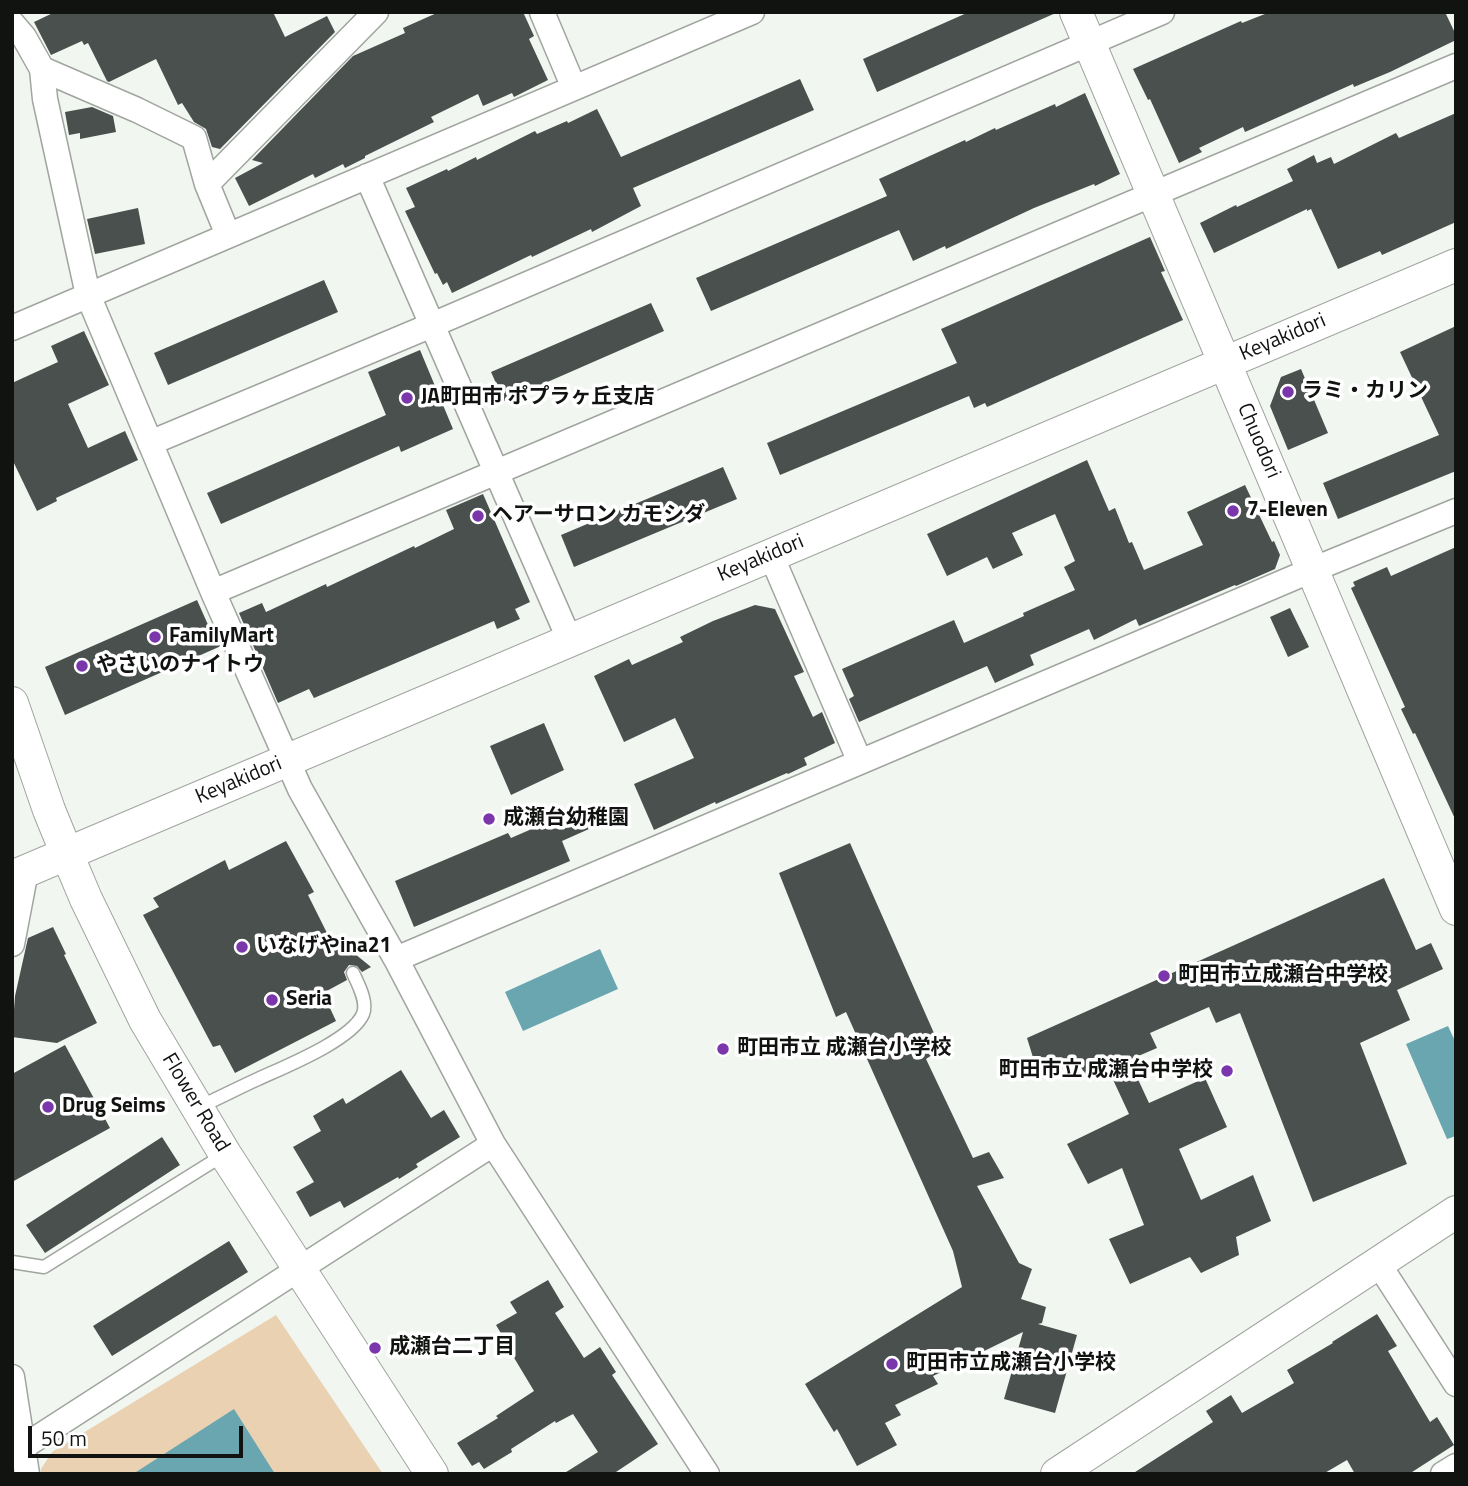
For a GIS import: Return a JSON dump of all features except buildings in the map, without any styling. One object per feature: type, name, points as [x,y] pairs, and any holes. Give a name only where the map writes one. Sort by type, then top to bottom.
[{"type":"street","points":[[207,184],[376,12]]},
{"type":"street","points":[[542,12],[574,88]]},
{"type":"street","points":[[12,328],[752,12]]},
{"type":"street","name":"Chuodori","points":[[1076,12],[1456,909]]},
{"type":"street","points":[[150,443],[1161,12]]},
{"type":"street","points":[[12,23],[24,37],[42,69],[45,99],[88,295],[213,592],[300,789],[396,959],[493,1144],[707,1474]]},
{"type":"street","points":[[213,592],[1456,66]]},
{"type":"street","points":[[42,69],[194,138],[207,184],[228,235]]},
{"type":"street","points":[[367,176],[570,640]]},
{"type":"street","name":"Keyakidori","points":[[19,874],[1456,265]]},
{"type":"street","points":[[396,959],[1456,511]]},
{"type":"street","points":[[771,555],[860,762]]},
{"type":"street","name":"Flower Road","points":[[12,703],[48,810],[86,899],[145,1020],[225,1154],[432,1474]]},
{"type":"street","points":[[12,944],[19,874]]},
{"type":"street","points":[[23,1447],[493,1144]]},
{"type":"street","points":[[1056,1474],[1456,1212]]},
{"type":"street","points":[[1378,1263],[1456,1384]]},
{"type":"street","points":[[12,1377],[27,1474]]},
{"type":"street","points":[[1443,1474],[1456,1465]]},
{"type":"lane","points":[[198,1108],[313,1053],[343,1036],[358,1023],[365,1012],[353,973]]},
{"type":"lane","points":[[12,1262],[44,1267],[225,1154]]},
{"type":"shaded area","points":[[276,1315],[383,1474],[41,1474],[41,1469],[52,1452]]},
{"type":"water","points":[[600,949],[618,989],[523,1031],[505,992]]},
{"type":"water","points":[[1448,1026],[1456,1043],[1456,1136],[1447,1139],[1406,1044]]},
{"type":"water","points":[[234,1409],[275,1474],[133,1474]]},
{"type":"place","name":"ラミ・カリン","points":[[1288,392]]},
{"type":"place","name":"JA町田市 ポプラヶ丘支店","points":[[407,398]]},
{"type":"place","name":"7-Eleven","points":[[1233,511]]},
{"type":"place","name":"ヘアーサロン カモシダ","points":[[478,516]]},
{"type":"place","name":"FamilyMart","points":[[155,637]]},
{"type":"place","name":"やさいのナイトウ","points":[[82,666]]},
{"type":"place","name":"成瀬台幼稚園","points":[[489,819]]},
{"type":"place","name":"いなげやina21","points":[[242,947]]},
{"type":"place","name":"町田市立成瀬台中学校","points":[[1164,976]]},
{"type":"place","name":"Seria","points":[[272,1000]]},
{"type":"place","name":"町田市立 成瀬台小学校","points":[[723,1049]]},
{"type":"place","name":"町田市立 成瀬台中学校","points":[[1227,1071]]},
{"type":"place","name":"Drug Seims","points":[[48,1107]]},
{"type":"place","name":"成瀬台二丁目","points":[[375,1348]]},
{"type":"place","name":"町田市立成瀬台小学校","points":[[892,1364]]}]
